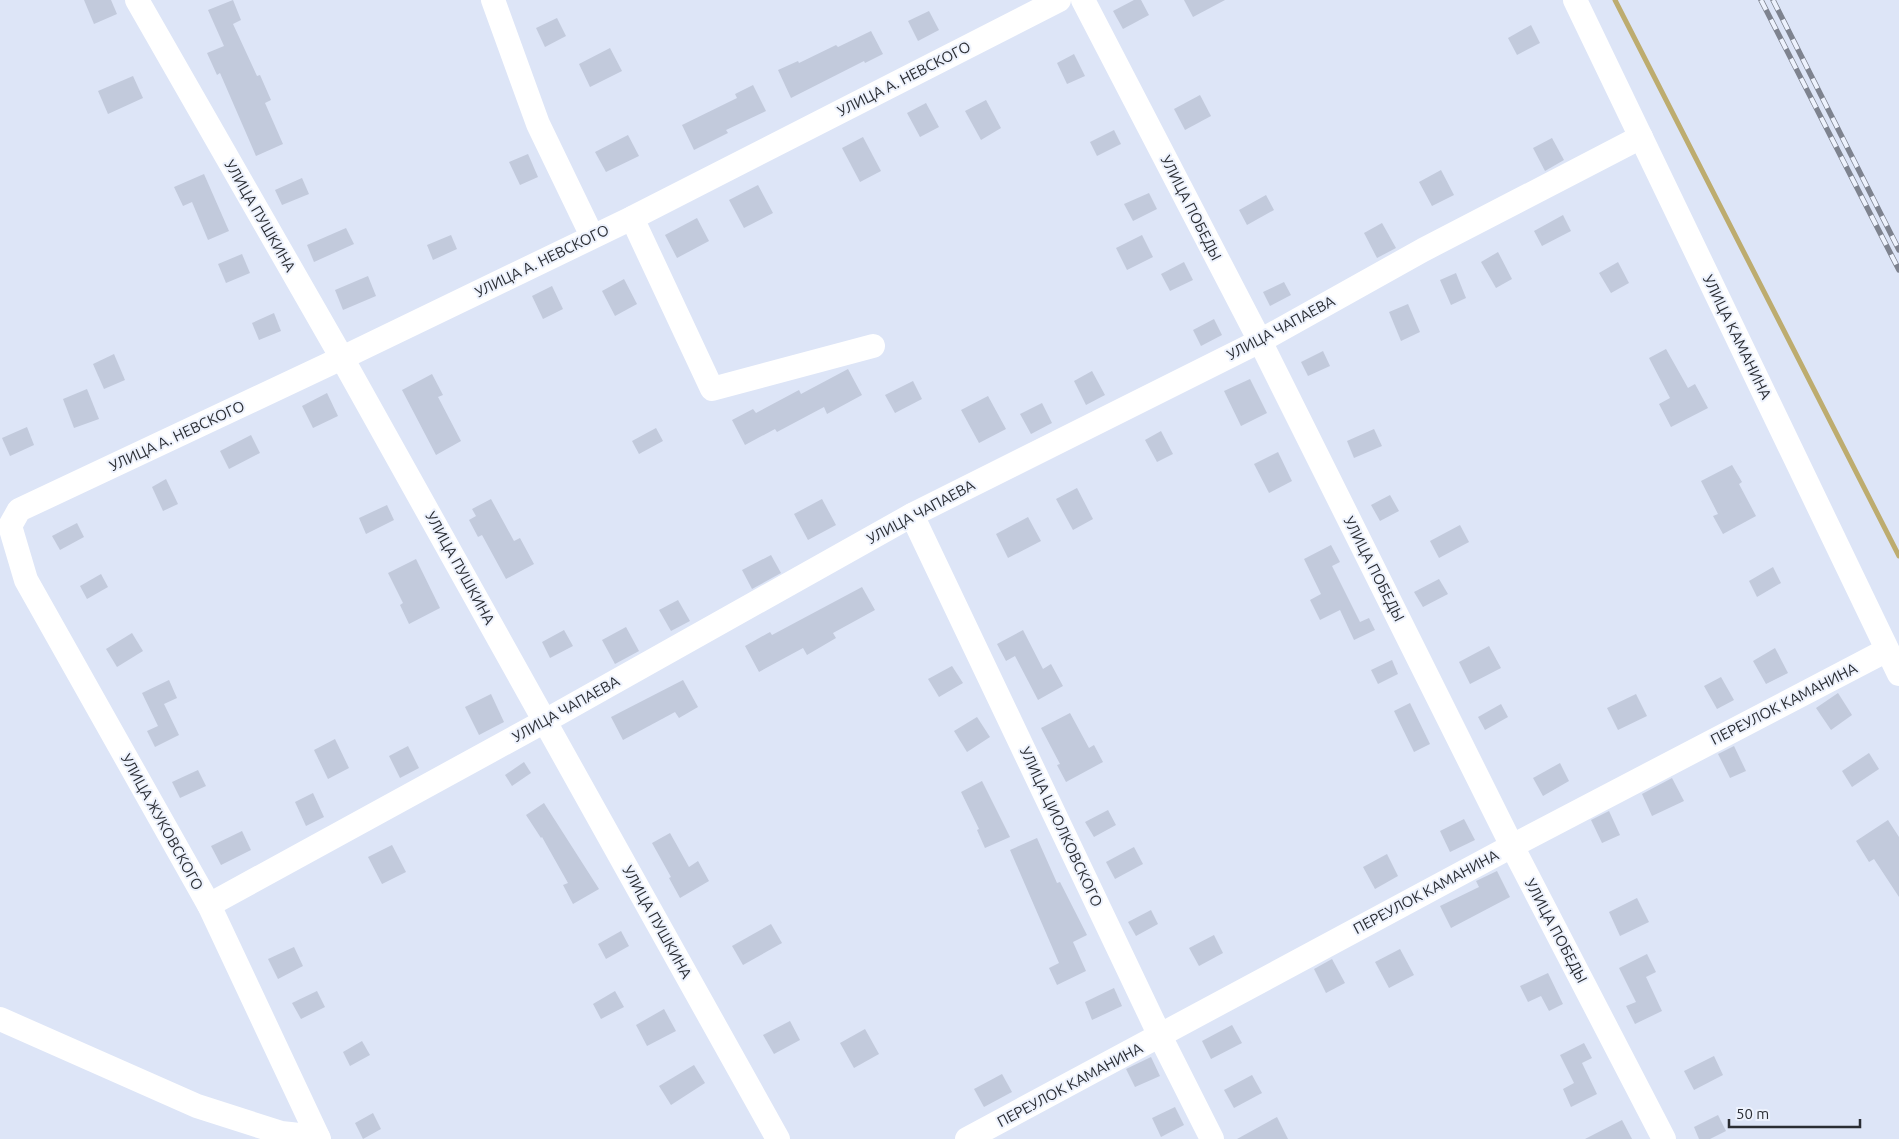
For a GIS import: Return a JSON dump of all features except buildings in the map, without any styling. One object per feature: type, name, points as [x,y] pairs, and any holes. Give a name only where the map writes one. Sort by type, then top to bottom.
[{"type":"street","name":"УЛИЦА ПУШКИНА","points":[[137,0],[342,358],[778,1139]]},
{"type":"street","points":[[493,0],[538,124],[592,236]]},
{"type":"street","name":"УЛИЦА А. НЕВСКОГО","points":[[19,510],[342,358],[632,218],[1059,0]]},
{"type":"street","name":"УЛИЦА ПОБЕДЫ","points":[[1083,0],[1260,341],[1512,846],[1664,1139]]},
{"type":"street","name":"УЛИЦА КАМАНИНА","points":[[1575,0],[1899,674]]},
{"type":"street","name":"УЛИЦА ЧАПАЕВА","points":[[209,906],[545,721],[912,514],[1260,341],[1431,246],[1641,137]]},
{"type":"street","points":[[632,218],[712,389],[873,346]]},
{"type":"street","name":"УЛИЦА ЖУКОВСКОГО","points":[[19,510],[10,526],[26,580],[209,906],[319,1138]]},
{"type":"street","name":"УЛИЦА ЦИОЛКОВСКОГО","points":[[912,514],[1160,1036],[1212,1139]]},
{"type":"street","name":"ПЕРЕУЛОК КАМАНИНА","points":[[967,1139],[1512,846],[1887,650]]},
{"type":"street","name":"УЛИЦА ЖУКОВСКОГО","points":[[0,1020],[197,1106],[280,1133],[319,1138]]},
{"type":"waterway","points":[[1615,0],[1899,556]]},
{"type":"railway","points":[[1761,0],[1899,270]]},
{"type":"railway","points":[[1773,0],[1899,250]]}]
